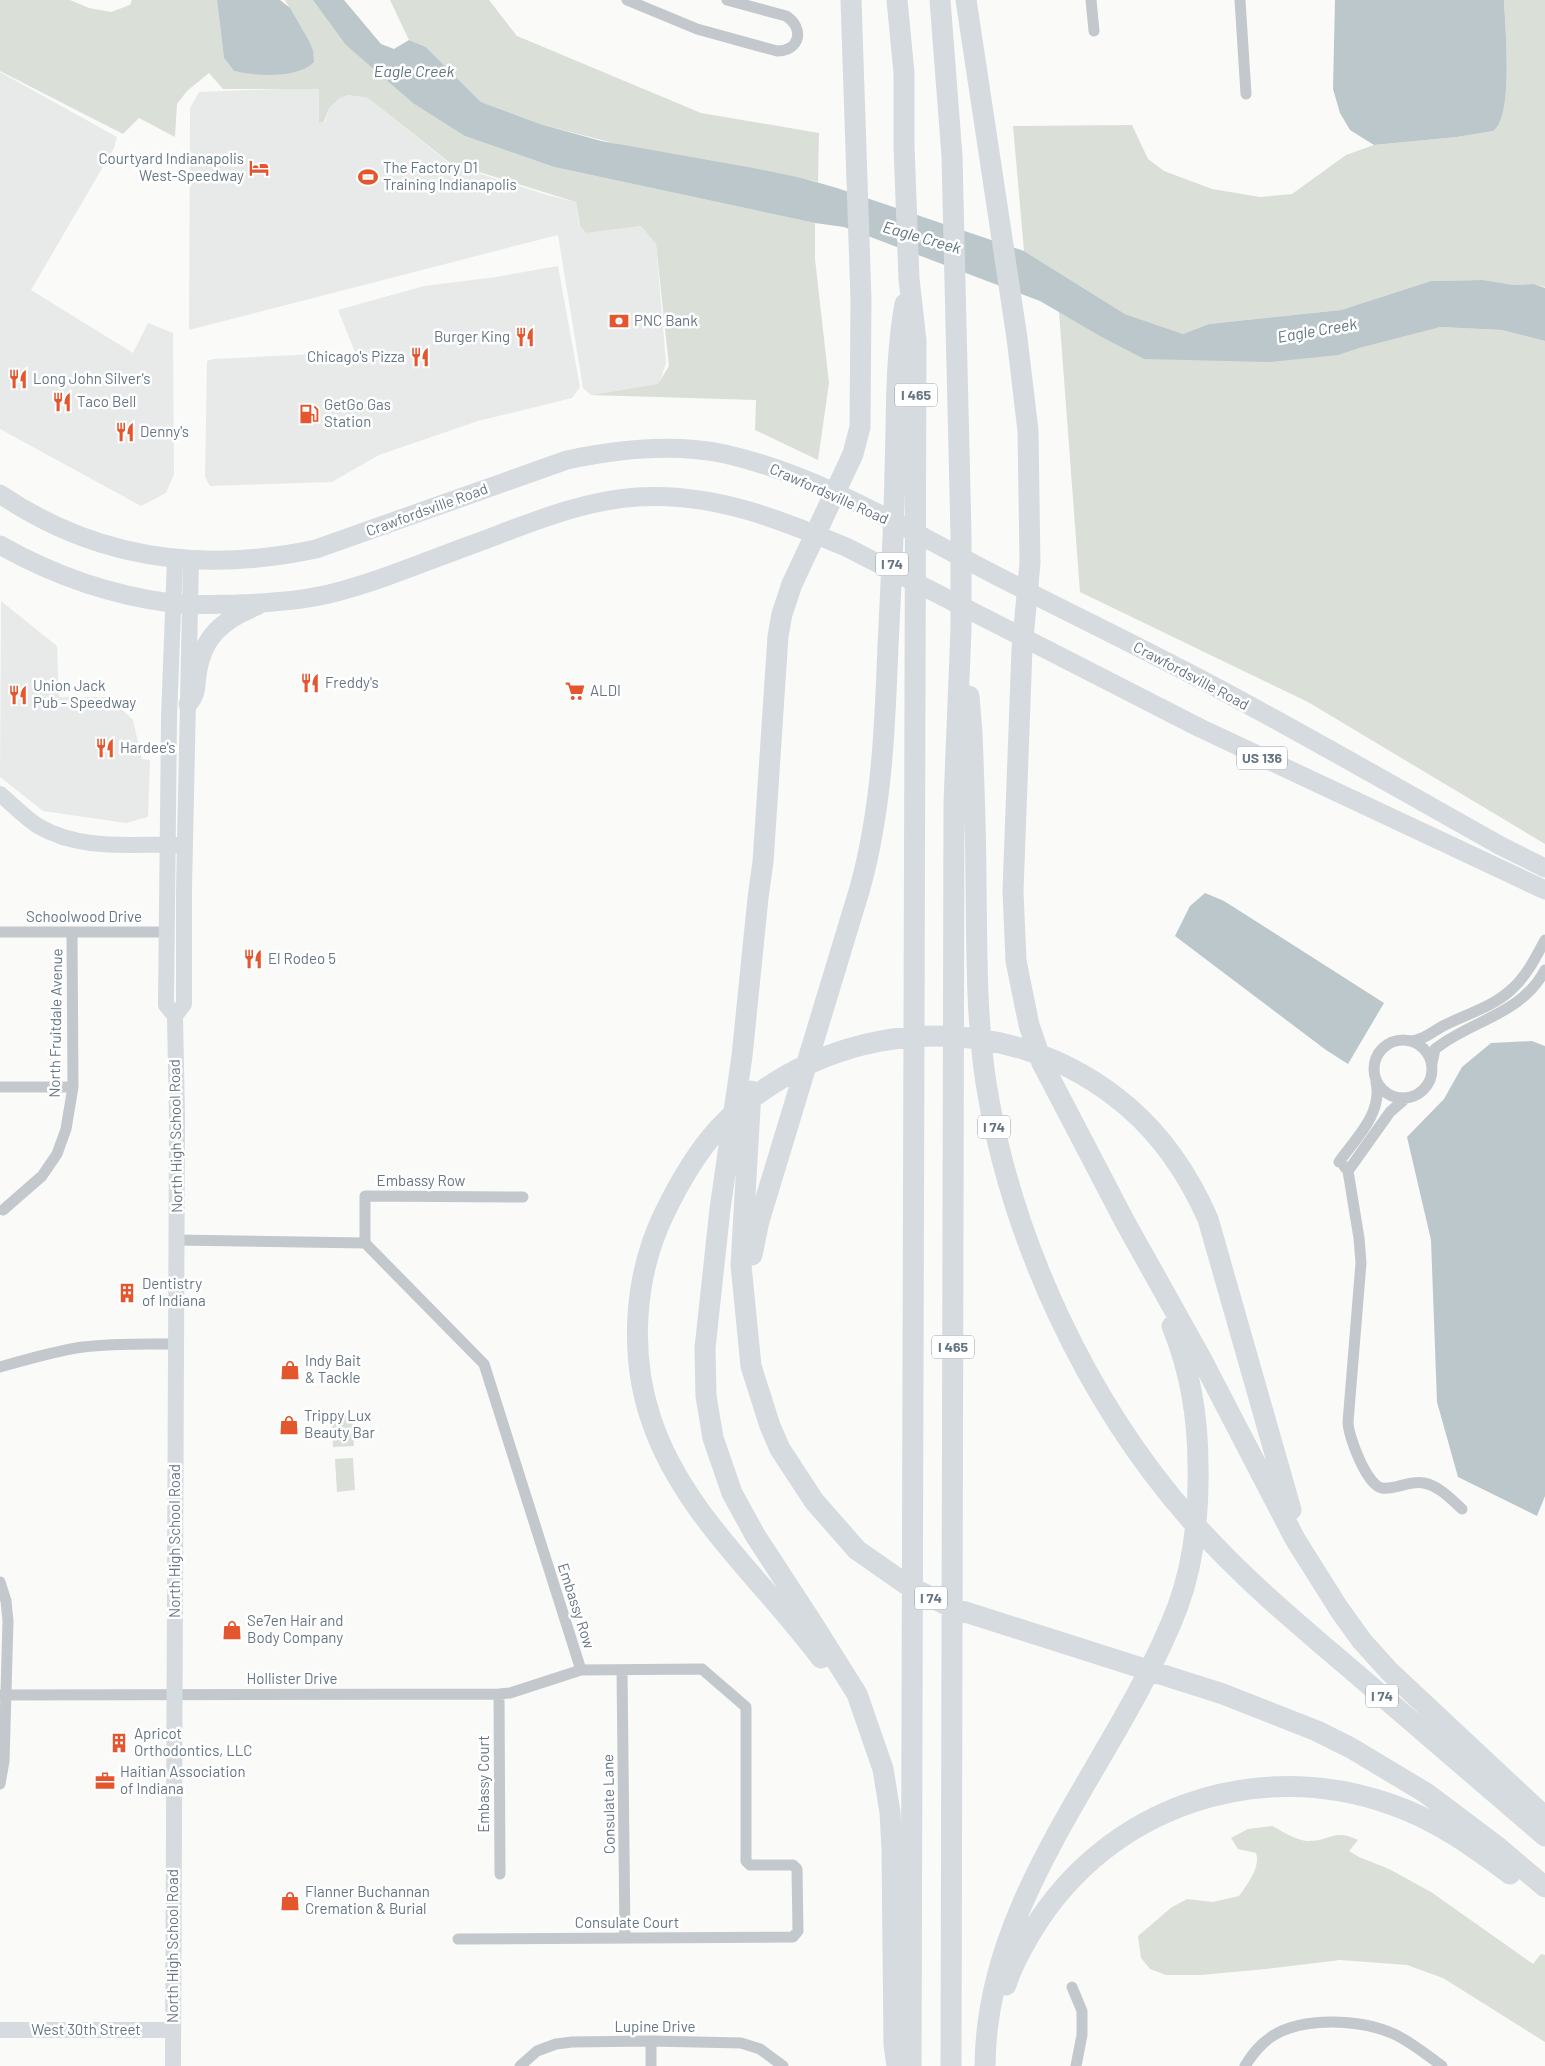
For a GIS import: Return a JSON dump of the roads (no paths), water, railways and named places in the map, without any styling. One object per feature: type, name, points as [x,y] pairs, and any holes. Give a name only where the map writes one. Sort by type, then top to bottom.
[{"type":"highway","points":[[851,0],[861,300],[860,427],[855,448],[792,584],[779,629],[775,662],[763,862],[742,1056],[720,1209],[705,1348],[706,1396],[713,1438],[732,1493],[755,1535],[814,1624],[857,1694],[883,1769],[890,1812],[892,1850],[894,2044],[896,2066]]},
{"type":"highway","name":"I 465","points":[[897,0],[904,73],[904,146],[909,280],[916,341],[911,2066]]},
{"type":"highway","name":"I 465","points":[[940,0],[952,156],[958,335],[962,629],[954,802],[951,2066]]},
{"type":"highway","points":[[966,0],[1017,338],[1028,432],[1030,564],[1023,637],[1013,891],[1014,935],[1021,987],[1029,1024],[1042,1063],[1143,1256],[1201,1358],[1295,1539],[1328,1592],[1362,1641],[1390,1672],[1545,1817]]},
{"type":"highway","name":"I 74","points":[[909,280],[898,340],[895,501],[884,755],[870,852],[760,1221],[746,1303],[751,1366],[770,1426],[780,1449],[794,1472],[827,1517],[857,1550],[890,1574],[931,1598],[975,1616],[1110,1658],[1170,1679],[1223,1694],[1317,1731],[1401,1777],[1460,1817],[1545,1887]]},
{"type":"highway","name":"I 74","points":[[962,629],[972,733],[977,979],[982,1055],[997,1141],[1026,1237],[1060,1317],[1083,1363],[1124,1432],[1160,1482],[1221,1552],[1299,1625],[1545,1836]]},
{"type":"highway","points":[[746,1303],[741,1266],[764,899],[763,862]]},
{"type":"highway","points":[[863,1714],[811,1645],[692,1502],[667,1460],[650,1416],[640,1366],[638,1328],[642,1285],[647,1258],[659,1224],[679,1183],[712,1136],[744,1105],[781,1078],[832,1054],[874,1042],[927,1035],[983,1039],[1033,1052],[1076,1070],[1114,1095],[1153,1131],[1173,1156],[1200,1200],[1208,1218],[1289,1504],[1328,1592]]},
{"type":"highway","points":[[987,2066],[986,2042],[990,2008],[1006,1942],[1038,1872],[1163,1641],[1178,1605],[1188,1573],[1196,1521],[1199,1478],[1197,1429],[1192,1396],[1178,1341],[1143,1256]]},
{"type":"highway","points":[[987,2066],[998,2010],[1008,1980],[1028,1938],[1070,1880],[1124,1835],[1162,1814],[1203,1799],[1260,1787],[1301,1786],[1347,1792],[1380,1801],[1421,1816],[1446,1830],[1469,1844],[1545,1900]]},
{"type":"main road","name":"Crawfordsville Road","points":[[0,494],[44,520],[95,542],[131,552],[183,560],[256,559],[316,549],[555,463],[614,452],[667,448],[724,454],[783,471],[834,493],[1217,688],[1485,837],[1545,868]]},
{"type":"main road","points":[[0,545],[52,572],[131,596],[181,604],[281,603],[330,594],[386,576],[555,514],[577,507],[617,499],[664,497],[709,501],[761,514],[816,534]]},
{"type":"main road","name":"US 136","points":[[816,534],[846,547],[1200,728],[1545,890]]},
{"type":"main road","points":[[188,704],[195,694],[199,662],[210,637],[231,618],[265,603]]},
{"type":"street","points":[[627,0],[697,29],[778,51],[789,49],[794,45],[798,36],[797,27],[792,20],[786,16],[727,0]]},
{"type":"street","points":[[1091,0],[1094,31]]},
{"type":"street","points":[[1240,0],[1246,94]]},
{"type":"street","name":"North High School Road","points":[[175,1016],[184,1004],[169,718],[181,604],[183,560]]},
{"type":"street","name":"North High School Road","points":[[173,2066],[176,1344],[175,1016],[166,1004],[167,932],[177,845],[188,704],[181,604]]},
{"type":"street","points":[[0,794],[37,825],[70,839],[109,845],[177,845]]},
{"type":"street","name":"Schoolwood Drive","points":[[0,932],[167,932]]},
{"type":"street","name":"North Fruitdale Avenue","points":[[3,1210],[32,1187],[52,1163],[64,1134],[73,1087],[72,932]]},
{"type":"street","points":[[1462,1509],[1441,1491],[1423,1483],[1411,1483],[1386,1489],[1375,1486],[1369,1478],[1350,1436],[1348,1422],[1361,1263],[1359,1238],[1344,1166],[1374,1111],[1378,1099],[1374,1066],[1380,1051],[1393,1042],[1410,1041],[1425,1037],[1498,999],[1513,989],[1532,966],[1545,940]]},
{"type":"street","points":[[1344,1166],[1390,1112],[1406,1098],[1419,1094],[1427,1086],[1432,1073],[1435,1050],[1442,1044],[1514,1005],[1535,985],[1545,970]]},
{"type":"street","points":[[1410,1041],[1425,1050],[1432,1063]]},
{"type":"street","points":[[1376,1082],[1390,1096],[1406,1098]]},
{"type":"street","points":[[0,1087],[73,1087]]},
{"type":"street","name":"Embassy Row","points":[[523,1197],[365,1196],[365,1243],[484,1364],[581,1670],[702,1670],[746,1707],[746,1861],[750,1865],[793,1865],[797,1869],[798,1931],[796,1935]]},
{"type":"street","points":[[176,1240],[365,1243]]},
{"type":"street","points":[[0,1367],[51,1353],[90,1346],[176,1344]]},
{"type":"street","points":[[0,1582],[8,1611],[3,1695],[4,1761],[0,1784]]},
{"type":"street","name":"Hollister Drive","points":[[3,1695],[499,1694],[510,1693],[581,1670]]},
{"type":"street","name":"Consulate Lane","points":[[622,1670],[625,1938]]},
{"type":"street","name":"Embassy Court","points":[[499,1694],[500,1874]]},
{"type":"street","name":"Consulate Court","points":[[458,1939],[793,1937],[796,1935]]},
{"type":"street","points":[[1072,1987],[1082,2011],[1082,2035],[1076,2066]]},
{"type":"street","points":[[1245,2066],[1259,2046],[1281,2032],[1295,2027],[1332,2023],[1362,2024],[1391,2033],[1417,2048],[1442,2066]]},
{"type":"street","name":"West 30th Street","points":[[0,2030],[173,2030]]},
{"type":"street","points":[[651,2041],[652,2066]]},
{"type":"street","name":"Lupine Drive","points":[[522,2064],[537,2052],[556,2044],[651,2041],[741,2043],[760,2049],[783,2066]]},
{"type":"water","points":[[217,0],[280,0],[290,8],[309,41],[313,50],[314,62],[298,71],[287,74],[264,75],[234,71],[224,58]]},
{"type":"water","name":"Eagle Creek","points":[[313,0],[344,0],[381,44],[394,49],[409,40],[426,47],[481,102],[540,124],[601,141],[753,168],[802,178],[837,188],[1024,251],[1125,314],[1183,334],[1209,324],[1341,310],[1431,281],[1483,280],[1514,285],[1534,284],[1545,288],[1545,341],[1502,330],[1440,327],[1338,355],[1270,362],[1144,359],[1040,301],[844,227],[815,223],[554,167],[465,136],[413,103],[346,45]]},
{"type":"water","points":[[1335,0],[1504,0],[1507,70],[1504,109],[1500,123],[1493,131],[1457,137],[1374,145],[1350,130],[1340,113],[1333,89]]},
{"type":"water","points":[[1205,893],[1224,901],[1384,1003],[1348,1064],[1326,1050],[1175,936],[1190,906]]},
{"type":"water","points":[[1532,1041],[1545,1046],[1545,1496],[1537,1516],[1458,1477],[1437,1402],[1431,1240],[1407,1137],[1444,1099],[1462,1067],[1491,1043]]},
{"type":"place","name":"Courtyard Indianapolis West-Speedway","points":[[259,168]]},
{"type":"place","name":"The Factory D1 Training Indianapolis","points":[[368,177]]},
{"type":"place","name":"PNC Bank","points":[[619,321]]},
{"type":"place","name":"Burger King","points":[[525,337]]},
{"type":"place","name":"Chicago's Pizza","points":[[420,357]]},
{"type":"place","name":"Long John Silver's","points":[[18,379]]},
{"type":"place","name":"Taco Bell","points":[[62,402]]},
{"type":"place","name":"GetGo Gas Station","points":[[309,414]]},
{"type":"place","name":"Denny's","points":[[125,432]]},
{"type":"place","name":"Freddy's","points":[[310,683]]},
{"type":"place","name":"ALDI","points":[[575,691]]},
{"type":"place","name":"Union Jack Pub - Speedway","points":[[18,695]]},
{"type":"place","name":"Hardee's","points":[[105,748]]},
{"type":"place","name":"El Rodeo 5","points":[[253,959]]},
{"type":"place","name":"Dentistry of Indiana","points":[[127,1293]]},
{"type":"place","name":"Indy Bait & Tackle","points":[[290,1370]]},
{"type":"place","name":"Trippy Lux Beauty Bar","points":[[289,1425]]},
{"type":"place","name":"Se7en Hair and Body Company","points":[[232,1630]]},
{"type":"place","name":"Apricot Orthodontics, LLC","points":[[119,1743]]},
{"type":"place","name":"Haitian Association of Indiana","points":[[105,1781]]},
{"type":"place","name":"Flanner Buchannan Cremation & Burial","points":[[290,1901]]}]
